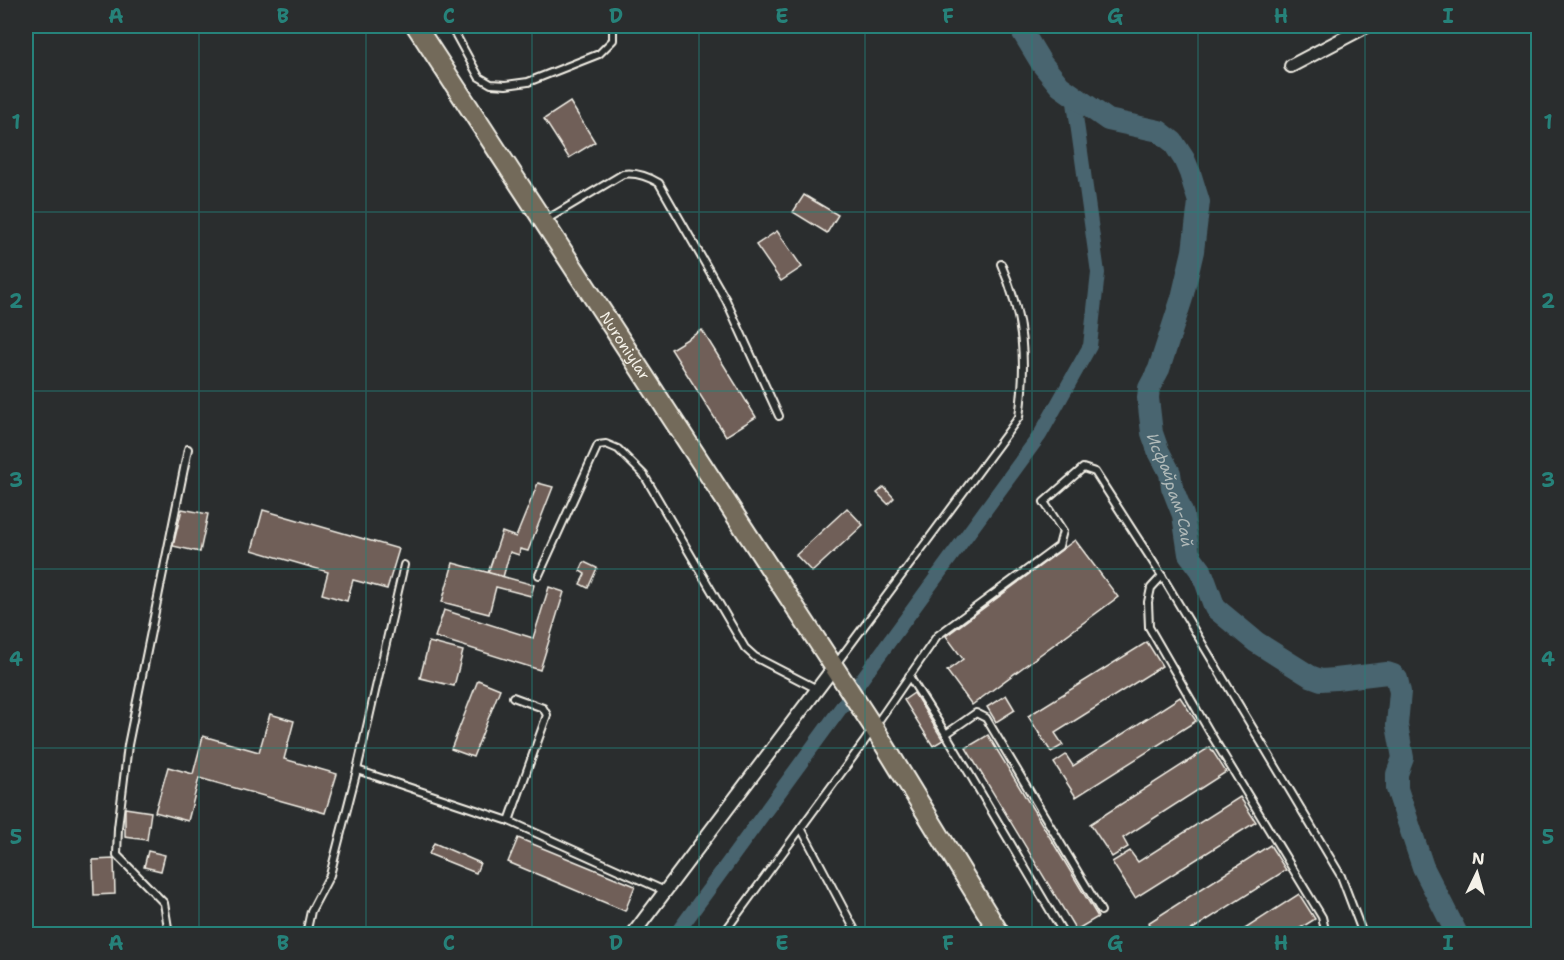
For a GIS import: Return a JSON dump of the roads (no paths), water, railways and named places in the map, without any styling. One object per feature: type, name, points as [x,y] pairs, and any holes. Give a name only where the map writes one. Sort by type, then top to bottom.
[{"type":"main road","name":"Nuroniylar","points":[[416,26],[874,728],[1000,934]]},
{"type":"street","points":[[1291,66],[1367,26]]},
{"type":"street","points":[[633,934],[834,667]]},
{"type":"lane","points":[[451,26],[479,77],[491,84],[506,85],[528,82],[599,54],[613,40],[613,26]]},
{"type":"lane","points":[[544,221],[623,174],[640,175],[659,183],[726,300],[779,416]]},
{"type":"lane","points":[[834,667],[1019,417],[1024,360],[1013,291],[1001,264]]},
{"type":"lane","points":[[539,575],[598,445],[606,444],[618,449],[644,475],[745,648],[755,657],[817,689]]},
{"type":"lane","points":[[169,934],[164,903],[117,855],[118,828],[128,745],[188,449]]},
{"type":"lane","points":[[723,934],[874,728],[937,636],[1059,546],[1063,531],[1044,502],[1083,468],[1095,472],[1162,576],[1341,876],[1363,934]]},
{"type":"lane","points":[[306,934],[311,911],[330,875],[357,770],[404,566]]},
{"type":"lane","points":[[1162,576],[1151,588],[1148,602],[1149,627],[1322,917],[1326,934]]},
{"type":"lane","points":[[909,676],[946,734],[1064,934]]},
{"type":"lane","points":[[509,821],[547,715],[543,708],[513,697]]},
{"type":"lane","points":[[946,734],[976,713],[986,718],[1101,911]]},
{"type":"lane","points":[[357,770],[509,821],[665,891]]},
{"type":"lane","points":[[801,828],[857,934]]},
{"type":"waterway","name":"Исфайрам-Сай","points":[[1019,26],[1042,64],[1060,86],[1108,120],[1159,131],[1173,142],[1184,159],[1199,202],[1193,251],[1182,298],[1159,369],[1149,388],[1148,398],[1152,433],[1170,473],[1172,487],[1183,515],[1189,554],[1201,570],[1215,608],[1256,642],[1310,676],[1321,680],[1387,673],[1397,679],[1400,692],[1397,725],[1403,758],[1397,774],[1397,789],[1423,867],[1457,934]]},
{"type":"waterway","points":[[676,934],[1040,435],[1090,346],[1098,273],[1073,95]]}]
